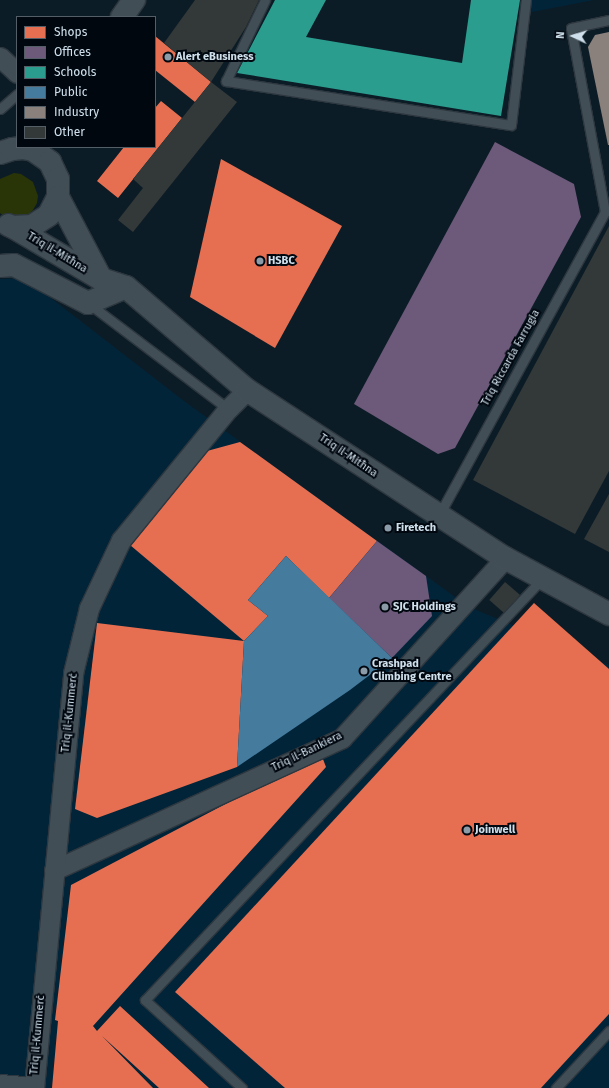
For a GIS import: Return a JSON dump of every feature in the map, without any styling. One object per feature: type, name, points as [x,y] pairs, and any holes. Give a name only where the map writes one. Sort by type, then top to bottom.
[{"type":"main road","points":[[123,16],[134,0]]},
{"type":"main road","points":[[4,224],[32,226],[49,215],[58,197],[58,179],[51,155],[23,148],[6,148]]},
{"type":"main road","name":"Triq il-Mitħna","points":[[58,197],[101,279]]},
{"type":"main road","name":"Triq il-Mitħna","points":[[4,224],[101,279],[126,287],[246,390],[438,516],[505,558],[609,614]]},
{"type":"main road","points":[[0,266],[14,265],[88,303],[126,287]]},
{"type":"street","points":[[0,57],[16,72]]},
{"type":"street","name":"Triq il-Kummerċ","points":[[34,1087],[73,673],[89,608],[121,540],[228,408],[246,390]]},
{"type":"street","name":"Triq il-Bankiera","points":[[54,870],[342,738],[505,558]]},
{"type":"street","points":[[0,1084],[34,1087]]},
{"type":"lane","points":[[265,0],[226,81],[511,125],[526,0]]},
{"type":"lane","name":"Triq Riccarda Farrugia","points":[[438,516],[607,213],[571,28],[609,20]]},
{"type":"lane","points":[[0,109],[16,95]]},
{"type":"lane","points":[[88,303],[228,408]]},
{"type":"lane","points":[[242,1088],[144,1000],[543,578]]},
{"type":"lane","points":[[556,1088],[609,1031]]},
{"type":"shaded area","points":[[529,0],[594,0],[527,13]]},
{"type":"shaded area","points":[[25,278],[184,401],[469,607],[609,665],[609,1088],[0,1088],[0,279]]},
{"type":"green space","points":[[14,173],[21,174],[33,182],[38,196],[37,203],[27,216],[5,217],[0,213],[0,179]]},
{"type":"building: Shops","name":"Alert eBusiness","points":[[156,37],[211,82],[195,102],[156,71]]},
{"type":"building: Shops","points":[[161,101],[182,118],[118,198],[97,181],[123,148],[156,148],[156,107]]},
{"type":"building: Shops","name":"HSBC","points":[[221,159],[342,226],[275,348],[190,297]]},
{"type":"building: Shops","points":[[240,442],[377,541],[329,598],[286,556],[248,600],[268,616],[244,641],[130,545],[207,451]]},
{"type":"building: Shops","name":"Joinwell","points":[[534,603],[609,669],[609,1014],[541,1088],[285,1088],[175,992]]},
{"type":"building: Shops","points":[[97,623],[244,641],[237,767],[97,818],[75,809]]},
{"type":"building: Shops","points":[[321,754],[326,767],[93,1026],[97,1031],[120,1006],[209,1088],[159,1088],[102,1036],[153,1088],[52,1088],[58,1021],[55,1020],[71,885]]},
{"type":"building: Offices","points":[[495,142],[574,184],[581,217],[455,448],[438,454],[354,404]]},
{"type":"building: Offices","name":"SJC Holdings","points":[[377,541],[426,576],[432,616],[392,658],[329,598]]},
{"type":"building: Schools","points":[[275,0],[326,0],[306,37],[462,63],[471,0],[520,0],[501,116],[237,73]]},
{"type":"building: Public","points":[[286,556],[392,658],[350,690],[237,767],[244,641],[268,616],[248,600]]},
{"type":"building: Industry","points":[[609,32],[608,145],[588,47],[595,35]]},
{"type":"building: Other","points":[[195,0],[259,0],[246,27],[211,82],[164,43]]},
{"type":"building: Other","points":[[211,82],[237,102],[133,232],[118,220],[143,188],[133,179]]},
{"type":"building: Other","points":[[609,226],[609,471],[575,534],[473,480]]},
{"type":"building: Other","points":[[609,494],[609,552],[584,539]]},
{"type":"building: Other","points":[[505,582],[520,595],[504,613],[489,600]]},
{"type":"place","name":"Alert eBusiness","points":[[168,57]]},
{"type":"place","name":"HSBC","points":[[260,261]]},
{"type":"place","name":"Firetech","points":[[388,528]]},
{"type":"place","name":"SJC Holdings","points":[[385,607]]},
{"type":"place","name":"Crashpad Climbing Centre","points":[[364,671]]},
{"type":"place","name":"Joinwell","points":[[467,830]]}]
